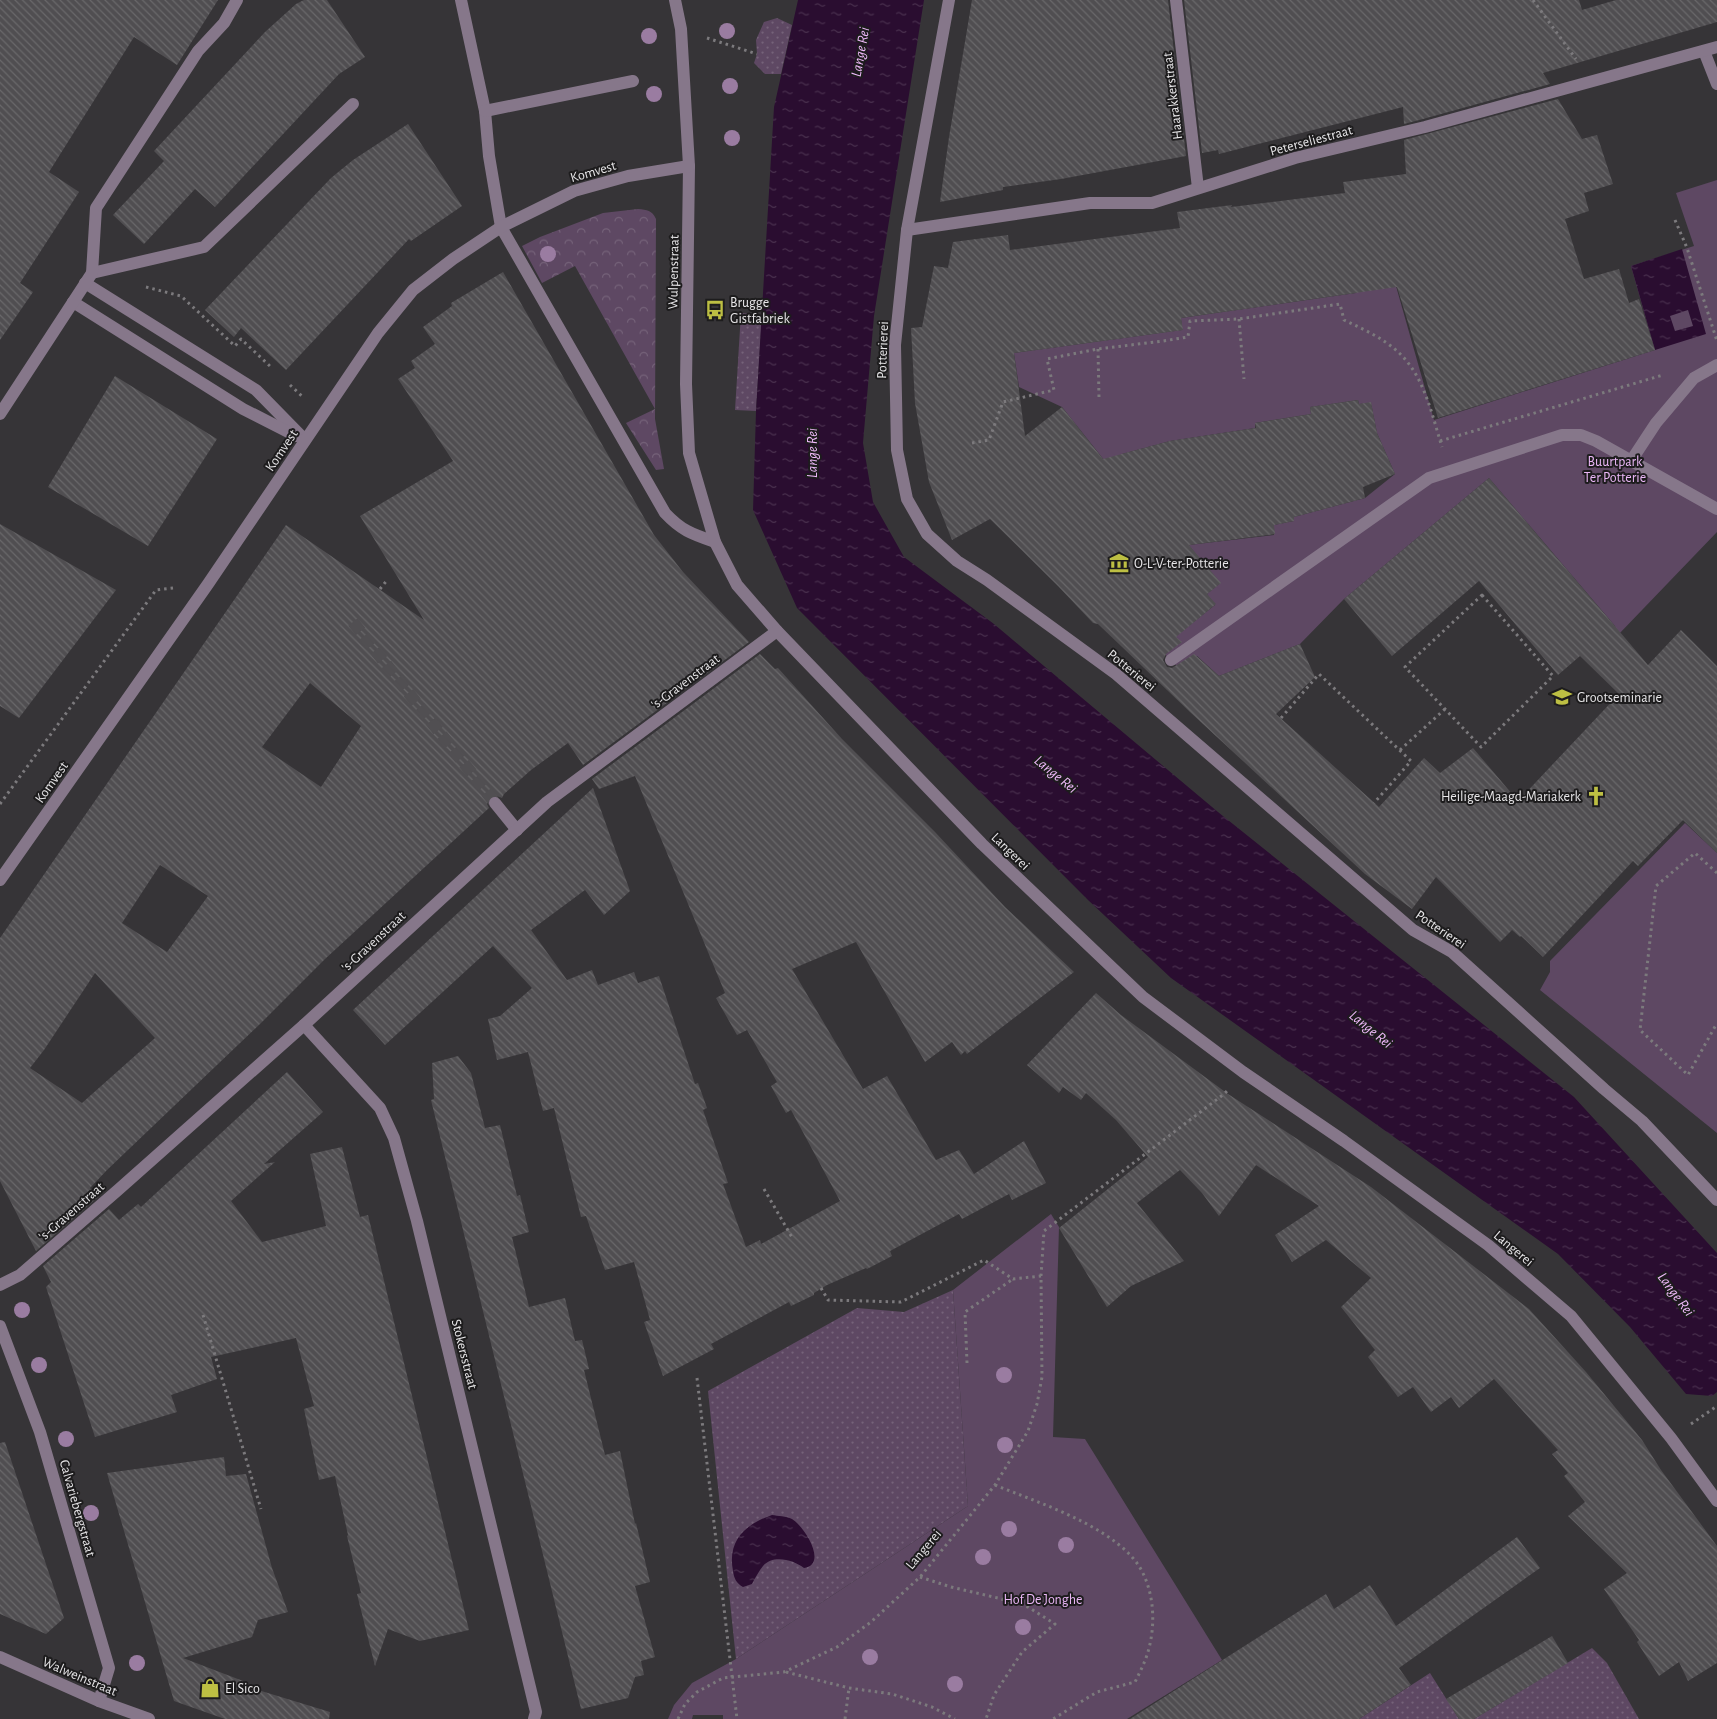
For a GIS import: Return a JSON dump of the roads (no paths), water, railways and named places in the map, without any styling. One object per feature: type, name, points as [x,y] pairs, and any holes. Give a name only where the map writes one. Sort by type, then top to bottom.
[{"type":"street","points":[[0,414],[88,278],[96,208],[198,50],[224,23],[237,0]]},
{"type":"street","points":[[461,0],[485,111],[489,156],[501,227],[665,513],[677,525],[689,533],[715,542]]},
{"type":"street","name":"Wulpenstraat","points":[[675,0],[681,29],[689,166],[686,384],[689,454],[715,542],[737,585],[776,631]]},
{"type":"street","name":"Potterierei","points":[[949,0],[907,230],[896,345],[897,450],[907,499],[927,534],[957,561],[987,580],[1116,674],[1413,930],[1452,952],[1642,1121],[1717,1200]]},
{"type":"street","name":"Haarakkerstraat","points":[[1176,0],[1198,188]]},
{"type":"street","name":"Peterseliestraat","points":[[907,230],[1090,203],[1152,203],[1295,158],[1425,127],[1717,47]]},
{"type":"street","points":[[1704,51],[1717,84]]},
{"type":"street","points":[[485,111],[633,81]]},
{"type":"street","points":[[88,278],[204,247],[353,104]]},
{"type":"street","name":"Komvest","points":[[0,880],[208,584],[378,333],[413,290],[453,259],[501,227],[574,191],[628,176],[689,166]]},
{"type":"street","points":[[88,278],[256,390],[305,440]]},
{"type":"street","points":[[73,302],[243,409],[305,440]]},
{"type":"street","points":[[1631,461],[1656,423],[1694,378],[1717,365]]},
{"type":"street","points":[[1171,660],[1429,478],[1562,435],[1581,435],[1717,509]]},
{"type":"street","name":"'s-Gravenstraat","points":[[0,1285],[20,1275],[304,1025],[547,802],[776,631]]},
{"type":"street","name":"Langerei","points":[[776,631],[982,844],[1055,915],[1143,996],[1243,1072],[1344,1141],[1488,1245],[1571,1316],[1671,1438],[1717,1501]]},
{"type":"street","points":[[495,803],[517,830]]},
{"type":"street","name":"Stokersstraat","points":[[304,1025],[380,1108],[394,1138],[417,1221],[536,1712],[534,1719]]},
{"type":"street","name":"Calvariebergstraat","points":[[0,1326],[40,1432],[109,1668],[99,1701]]},
{"type":"street","name":"Walweinstraat","points":[[0,1657],[99,1701],[149,1719]]},
{"type":"water","name":"Lange Rei","points":[[798,0],[924,0],[874,316],[863,443],[873,502],[904,557],[994,624],[1218,812],[1574,1097],[1717,1253],[1717,1392],[1712,1396],[1686,1394],[1630,1327],[1558,1254],[1171,978],[1088,900],[797,608],[753,510],[756,411],[774,107]]},
{"type":"water","points":[[1682,249],[1706,334],[1655,350],[1631,266]],"holes":[[[1688,310],[1693,326],[1675,331],[1670,316]]]},
{"type":"water","points":[[772,1515],[790,1518],[797,1523],[811,1544],[814,1560],[811,1565],[804,1568],[789,1561],[772,1560],[763,1566],[752,1584],[743,1587],[736,1580],[733,1571],[733,1550],[736,1542],[747,1528]]},
{"type":"tunnel","points":[[353,622],[495,803]]},
{"type":"place","name":"Brugge Gistfabriek","points":[[715,310]]},
{"type":"place","name":"O-L-V-ter-Potterie","points":[[1119,563]]},
{"type":"place","name":"Grootseminarie","points":[[1562,697]]},
{"type":"place","name":"Heilige-Maagd-Mariakerk","points":[[1596,796]]},
{"type":"place","name":"El Sico","points":[[210,1688]]},
{"type":"park label","name":"Buurtpark Ter Potterie","points":[[1615,470]]},
{"type":"park label","name":"Hof De Jonghe","points":[[1043,1599]]}]
